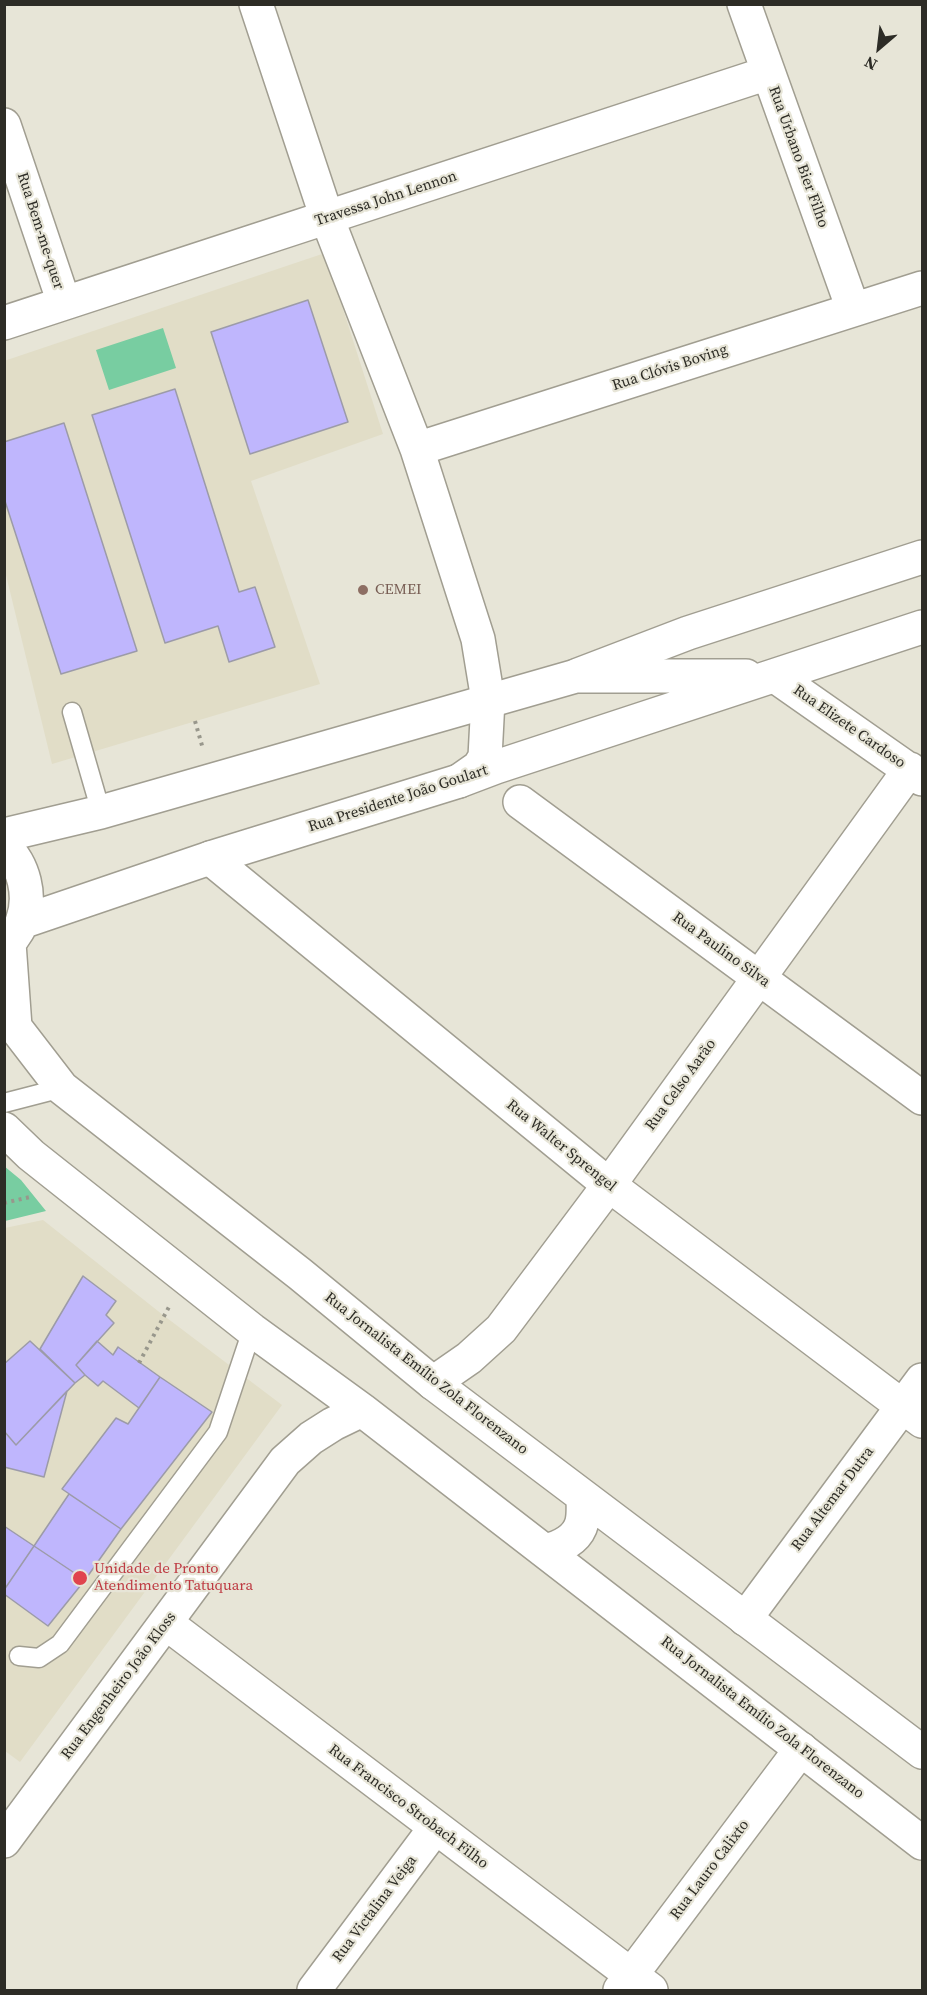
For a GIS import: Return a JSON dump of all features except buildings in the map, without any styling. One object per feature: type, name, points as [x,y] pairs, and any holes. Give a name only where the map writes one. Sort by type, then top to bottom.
[{"type":"street","points":[[256,4],[327,218],[417,449],[478,639],[488,700],[485,757],[479,767],[459,781]]},
{"type":"street","name":"Rua Urbano Bier Filho","points":[[744,4],[853,309]]},
{"type":"street","name":"Travessa John Lennon","points":[[4,323],[768,73]]},
{"type":"street","name":"Rua Bem-me-quer","points":[[4,126],[64,303]]},
{"type":"street","name":"Rua Clóvis Boving","points":[[417,449],[922,288]]},
{"type":"street","name":"Rua Presidente João Goulart","points":[[4,835],[101,812],[576,676],[688,633],[922,557]]},
{"type":"street","name":"Rua Presidente João Goulart","points":[[12,937],[210,858],[459,781],[922,627]]},
{"type":"street","name":"Rua Presidente João Goulart","points":[[576,676],[775,676]]},
{"type":"street","name":"Rua Elizete Cardoso","points":[[775,676],[916,774]]},
{"type":"street","name":"Rua Celso Aarão","points":[[433,1383],[469,1358],[501,1329],[759,978],[916,774]]},
{"type":"street","name":"Rua Paulino Silva","points":[[520,802],[922,1098]]},
{"type":"street","points":[[4,846],[12,853],[23,874],[27,898],[12,937]]},
{"type":"street","name":"Rua Walter Sprengel","points":[[210,858],[609,1185],[913,1414]]},
{"type":"street","name":"Rua Jornalista Emílio Zola Florenzano","points":[[12,937],[15,1027],[62,1089],[300,1274],[433,1383],[922,1752]]},
{"type":"street","name":"Rua Jornalista Emílio Zola Florenzano","points":[[4,1130],[31,1155],[252,1330],[362,1410],[922,1843]]},
{"type":"street","name":"Rua Altemar Dutra","points":[[745,1619],[913,1414],[922,1380]]},
{"type":"street","name":"Rua Engenheiro João Kloss","points":[[4,1840],[285,1461],[311,1438],[362,1410]]},
{"type":"street","points":[[545,1551],[560,1548],[575,1535],[582,1522],[583,1497]]},
{"type":"street","name":"Rua Francisco Strobach Filho","points":[[166,1623],[435,1828],[634,1985]]},
{"type":"street","name":"Rua Lauro Calixto","points":[[634,1985],[801,1749]]},
{"type":"street","name":"Rua Victalina Veiga","points":[[314,1990],[435,1828]]},
{"type":"lane","points":[[72,712],[101,812]]},
{"type":"lane","points":[[4,1103],[62,1089]]},
{"type":"lane","points":[[19,1656],[39,1658],[60,1644],[218,1432],[252,1330]]},
{"type":"path","points":[[139,1363],[163,1315],[187,1279]]},
{"type":"shaded area","points":[[325,253],[383,434],[251,481],[320,684],[52,764],[5,571],[4,361]]},
{"type":"shaded area","name":"Unidade de Pronto Atendimento Tatuquara","points":[[43,1220],[282,1405],[20,1762],[5,1751],[5,1228]]},
{"type":"green space","points":[[163,328],[176,368],[109,390],[96,350]]},
{"type":"green space","points":[[4,1166],[21,1180],[46,1211],[5,1221]]},
{"type":"place","name":"CEMEI","points":[[363,590]]},
{"type":"place","name":"Unidade de Pronto Atendimento Tatuquara","points":[[80,1578]]}]
